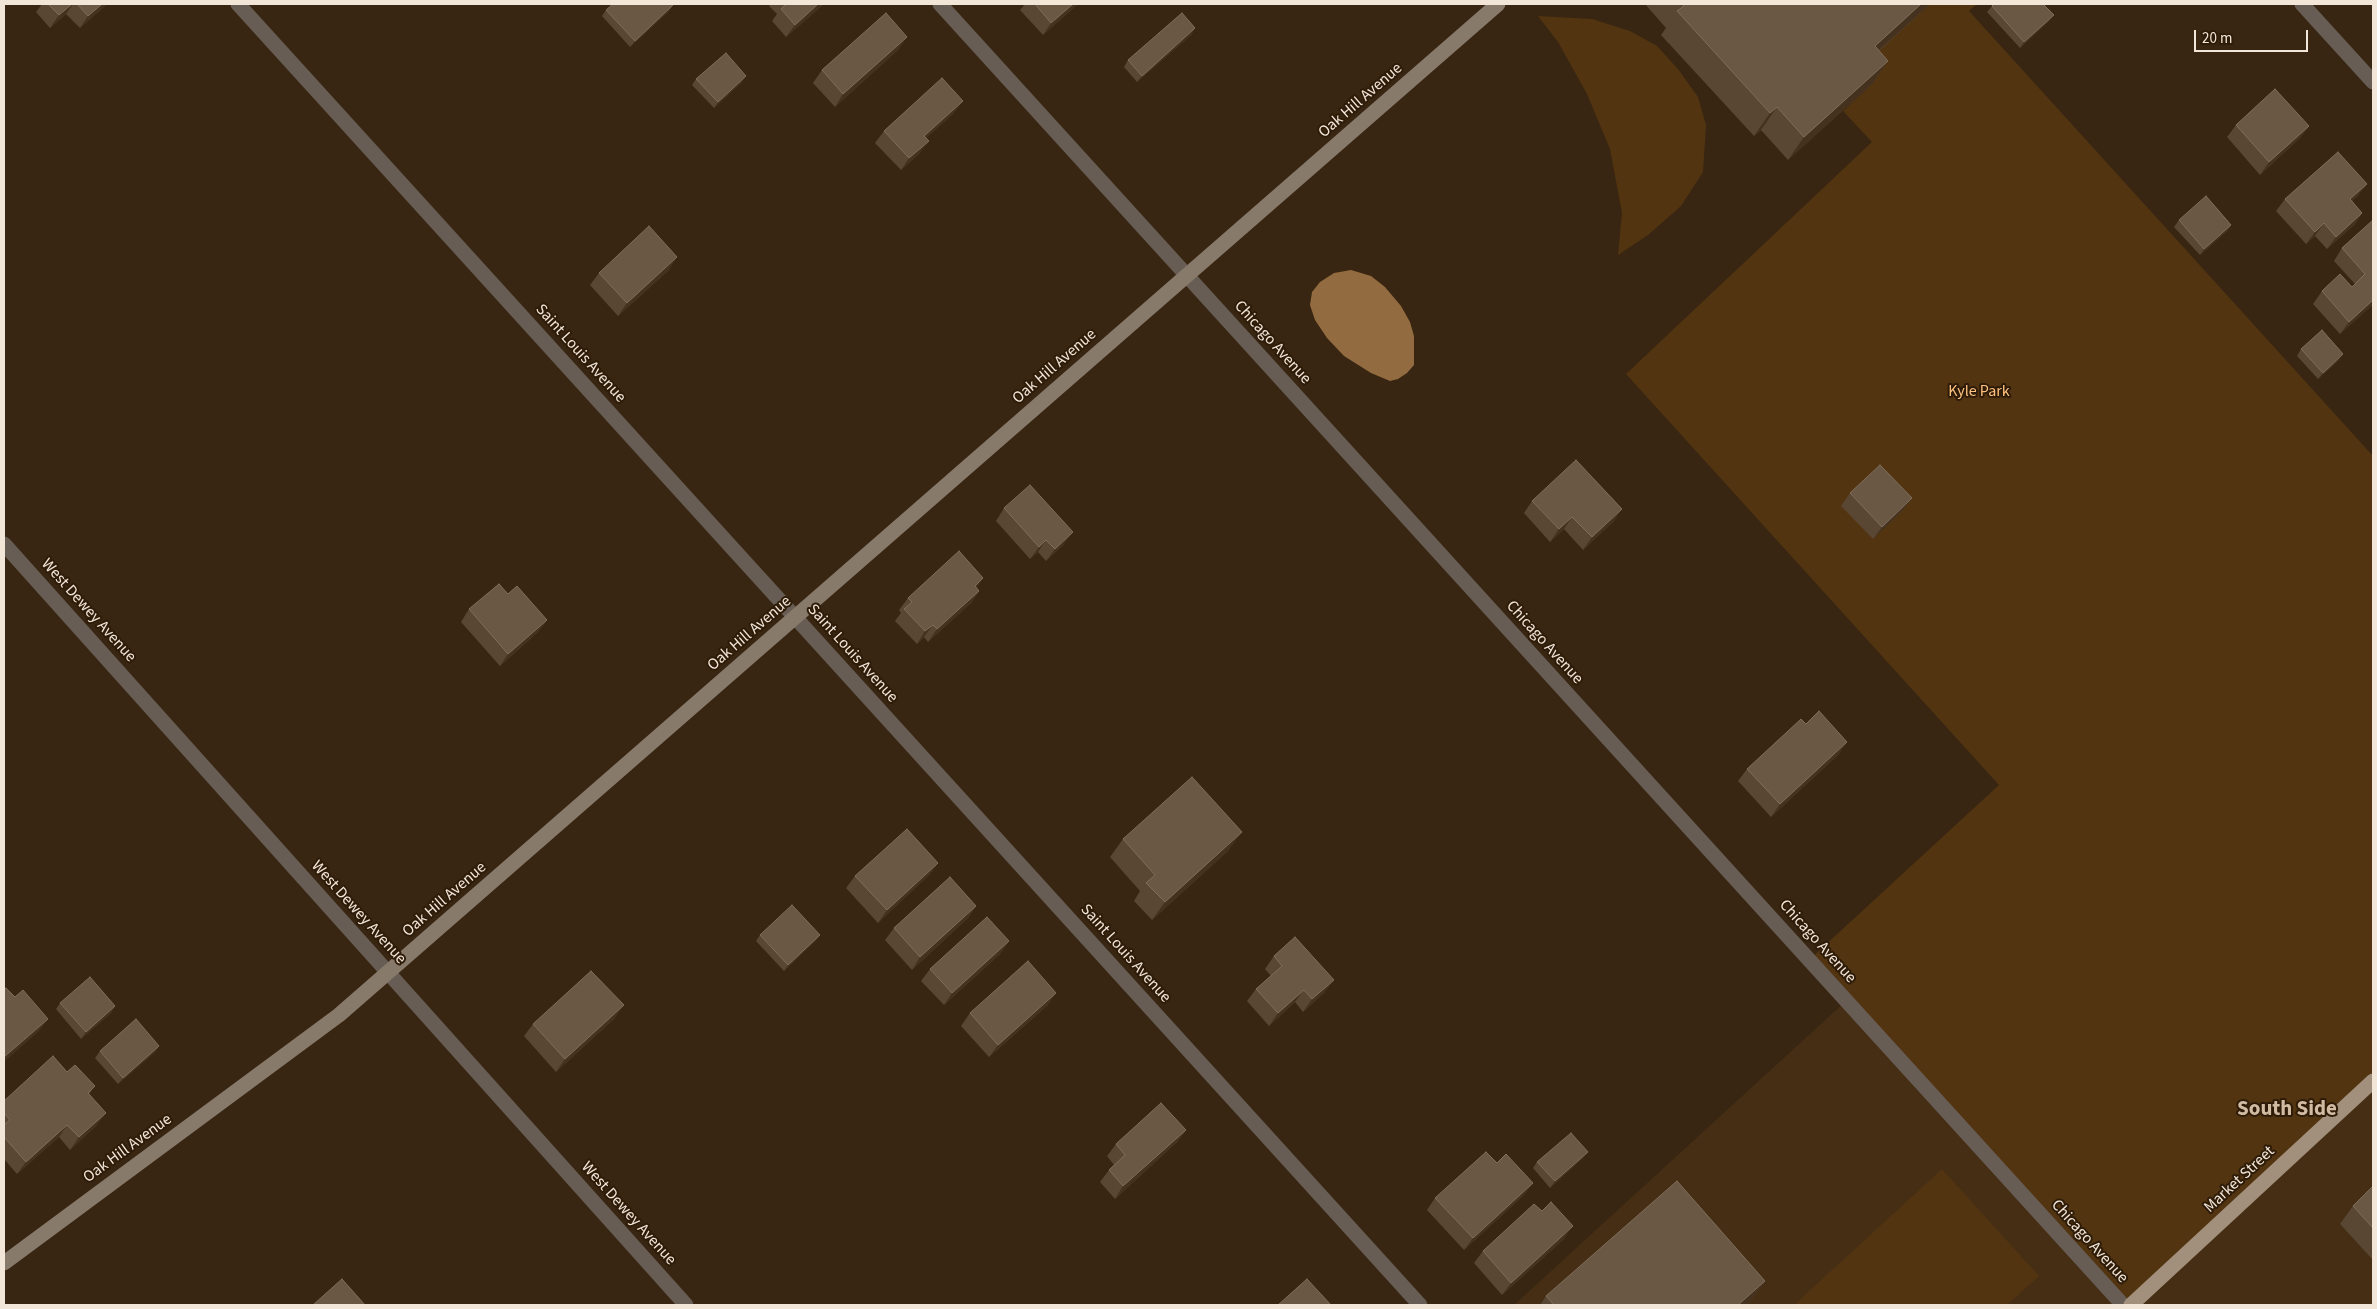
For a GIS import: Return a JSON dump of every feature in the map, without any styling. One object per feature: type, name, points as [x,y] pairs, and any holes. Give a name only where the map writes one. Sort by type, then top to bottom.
[{"type":"main road","name":"Market Street","points":[[2131,1305],[2373,1082]]},
{"type":"street","name":"Saint Louis Avenue","points":[[238,4],[1420,1305]]},
{"type":"street","name":"Chicago Avenue","points":[[940,4],[2123,1305]]},
{"type":"street","name":"Oak Hill Avenue","points":[[4,1263],[339,1016],[1498,4]]},
{"type":"street","points":[[2302,4],[2373,82]]},
{"type":"street","name":"West Dewey Avenue","points":[[4,544],[686,1305]]},
{"type":"shaded area","points":[[1351,270],[1371,276],[1385,287],[1401,306],[1410,322],[1414,336],[1414,365],[1398,379],[1390,381],[1371,373],[1344,356],[1327,338],[1315,320],[1310,305],[1312,292],[1320,282],[1334,273]]},
{"type":"shaded area","points":[[2373,670],[2373,1305],[1514,1305],[1846,1001]]},
{"type":"green space","name":"Kyle Park","points":[[1930,4],[1977,4],[1969,11],[2373,456],[2373,1081],[2131,1305],[1809,960],[1999,785],[1626,374],[1872,142],[1843,111],[1872,84],[1858,69]]},
{"type":"green space","points":[[1538,16],[1592,19],[1630,31],[1657,46],[1678,69],[1698,97],[1706,125],[1703,172],[1681,206],[1648,235],[1618,255],[1622,213],[1610,149],[1587,94],[1558,42]]},
{"type":"green space","points":[[1942,1169],[2039,1276],[2007,1305],[1794,1305]]},
{"type":"building","points":[[48,4],[72,4],[59,15]]},
{"type":"building","points":[[77,4],[102,4],[88,16]]},
{"type":"building","points":[[613,4],[673,5],[635,41],[606,10]]},
{"type":"building","points":[[786,4],[818,4],[795,25],[781,9]]},
{"type":"building","points":[[1035,4],[1073,4],[1051,23]]},
{"type":"building","points":[[1682,4],[1921,4],[1875,46],[1888,61],[1804,137],[1777,107],[1770,113],[1677,11],[1684,6]]},
{"type":"building","points":[[1994,4],[2043,4],[2054,15],[2024,42],[1992,6]]},
{"type":"building","points":[[886,13],[907,37],[843,94],[822,70]]},
{"type":"building","points":[[1182,13],[1195,28],[1142,76],[1128,60]]},
{"type":"building","points":[[726,53],[746,76],[718,102],[696,79]]},
{"type":"building","points":[[942,78],[963,101],[924,136],[929,141],[909,158],[884,131]]},
{"type":"building","points":[[2275,89],[2309,126],[2269,162],[2236,125]]},
{"type":"building","points":[[2338,152],[2367,184],[2350,199],[2362,213],[2336,237],[2324,223],[2315,232],[2285,199]]},
{"type":"building","points":[[2206,196],[2231,225],[2204,249],[2179,220]]},
{"type":"building","points":[[2373,220],[2373,300],[2349,322],[2322,291],[2340,274],[2352,287],[2365,274],[2342,248]]},
{"type":"building","points":[[649,226],[677,257],[627,303],[599,273]]},
{"type":"building","points":[[2322,330],[2343,354],[2323,373],[2301,349]]},
{"type":"building","points":[[1576,460],[1622,509],[1592,537],[1572,517],[1559,529],[1532,501]]},
{"type":"building","points":[[1880,465],[1912,498],[1882,527],[1850,493]]},
{"type":"building","points":[[1030,485],[1073,532],[1055,549],[1046,540],[1039,547],[1004,508]]},
{"type":"building","points":[[959,551],[983,578],[975,586],[979,591],[937,629],[933,625],[925,631],[904,609],[912,602],[908,598]]},
{"type":"building","points":[[499,584],[508,594],[517,586],[547,620],[508,654],[469,609]]},
{"type":"building","points":[[1819,711],[1847,742],[1780,804],[1747,769],[1801,719],[1806,724]]},
{"type":"building","points":[[1192,777],[1242,832],[1165,902],[1146,883],[1155,875],[1123,839]]},
{"type":"building","points":[[907,829],[938,863],[887,910],[855,876]]},
{"type":"building","points":[[950,877],[976,906],[920,957],[894,928]]},
{"type":"building","points":[[792,905],[820,935],[788,965],[760,935]]},
{"type":"building","points":[[987,917],[1009,941],[952,993],[930,969]]},
{"type":"building","points":[[1295,937],[1334,980],[1312,999],[1304,990],[1278,1013],[1256,989],[1282,966],[1274,956]]},
{"type":"building","points":[[1028,961],[1056,993],[998,1045],[970,1013]]},
{"type":"building","points":[[591,971],[624,1005],[565,1059],[533,1024]]},
{"type":"building","points":[[90,977],[115,1006],[86,1032],[60,1003]]},
{"type":"building","points":[[6,988],[15,997],[23,990],[48,1019],[4,1057],[4,990]]},
{"type":"building","points":[[136,1019],[159,1046],[123,1078],[100,1051]]},
{"type":"building","points":[[53,1056],[67,1072],[75,1065],[95,1086],[88,1093],[106,1113],[79,1137],[67,1125],[26,1162],[4,1137],[4,1125],[10,1120],[4,1113],[4,1101]]},
{"type":"building","points":[[1161,1103],[1186,1130],[1123,1186],[1109,1170],[1125,1155],[1116,1144]]},
{"type":"building","points":[[1571,1133],[1588,1152],[1555,1181],[1537,1162]]},
{"type":"building","points":[[1486,1152],[1497,1163],[1506,1154],[1533,1183],[1473,1238],[1435,1198]]},
{"type":"building","points":[[1677,1181],[1765,1281],[1738,1305],[1554,1305],[1546,1296]]},
{"type":"building","points":[[2373,1186],[2373,1228],[2353,1206]]},
{"type":"building","points":[[1551,1202],[1573,1226],[1511,1283],[1483,1251],[1534,1204],[1542,1211]]},
{"type":"building","points":[[342,1279],[365,1305],[313,1305]]},
{"type":"building","points":[[1307,1279],[1331,1305],[1278,1305]]},
{"type":"district","name":"South Side","points":[[2287,1110]]}]
